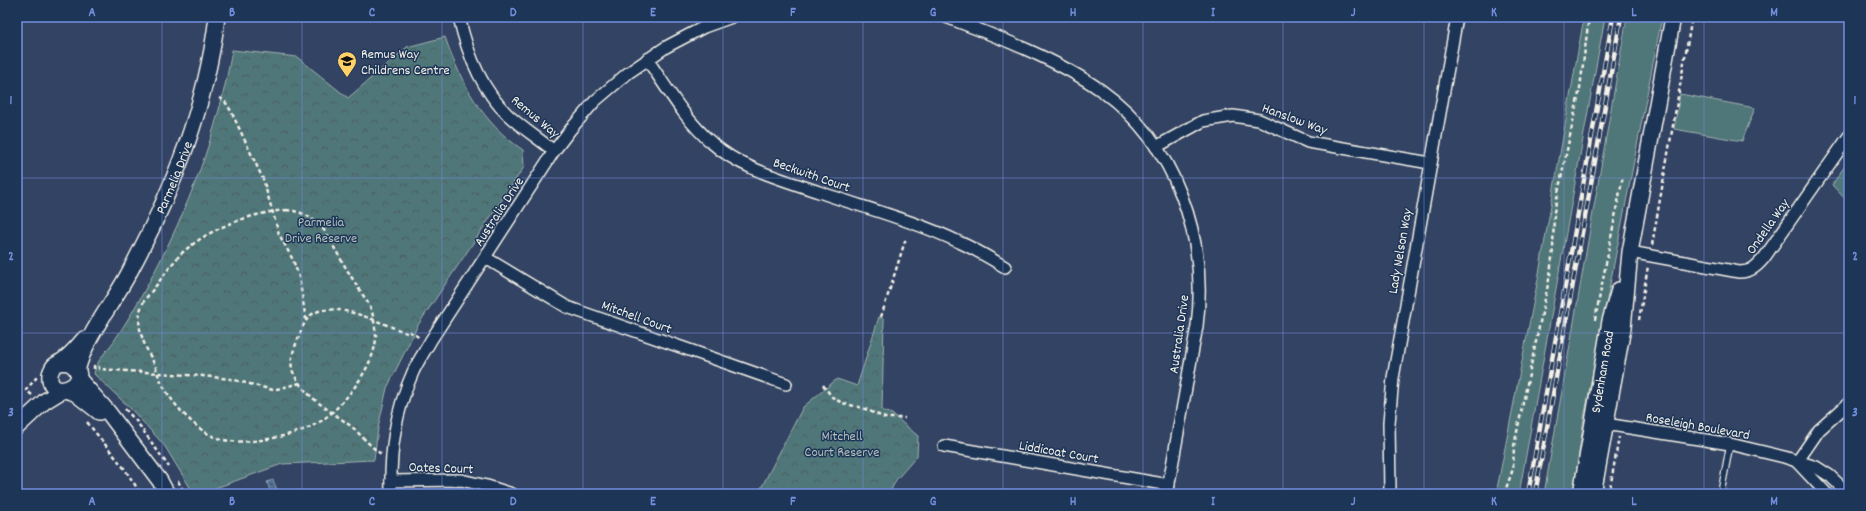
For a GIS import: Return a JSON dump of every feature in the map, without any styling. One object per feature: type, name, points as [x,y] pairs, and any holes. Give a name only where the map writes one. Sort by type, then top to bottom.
[{"type":"street","name":"Parmelia Drive","points":[[82,373],[85,348],[128,277],[169,192],[195,122],[209,62],[217,17]]},
{"type":"street","name":"Remus Way","points":[[459,17],[475,66],[490,93],[509,116],[554,151]]},
{"type":"street","name":"Australia Drive","points":[[391,494],[392,439],[399,410],[413,372],[429,343],[486,258],[554,151],[595,101],[611,86],[647,59],[684,37],[732,17]]},
{"type":"street","name":"Australia Drive","points":[[946,17],[1038,56],[1084,79],[1119,105],[1156,147],[1173,177],[1188,214],[1196,248],[1199,284],[1197,326],[1168,490]]},
{"type":"street","name":"Lady Nelson Way","points":[[1390,492],[1389,423],[1393,385],[1430,163],[1457,17]]},
{"type":"street","name":"Sydenham Road","points":[[1593,494],[1610,321],[1630,252],[1673,17]]},
{"type":"street","name":"Beckwith Court","points":[[647,59],[687,118],[712,143],[740,163],[773,176],[944,235],[1005,267]]},
{"type":"street","name":"Hanslow Way","points":[[1156,147],[1203,121],[1233,116],[1259,120],[1308,142],[1430,163]]},
{"type":"street","name":"Ondella Way","points":[[1630,252],[1739,272],[1748,272],[1757,267],[1849,136]]},
{"type":"street","name":"Mitchell Court","points":[[486,258],[567,307],[786,384]]},
{"type":"street","name":"Parmelia Drive","points":[[60,362],[98,326]]},
{"type":"street","points":[[118,427],[82,398],[56,388],[51,380],[51,371],[53,367],[60,362],[69,363],[82,373],[102,405],[167,494]]},
{"type":"street","points":[[19,425],[45,401],[73,386],[82,373]]},
{"type":"street","points":[[19,425],[51,380]]},
{"type":"street","points":[[1797,462],[1820,430],[1849,403]]},
{"type":"street","name":"Sydenham Road","points":[[1581,494],[1599,423]]},
{"type":"street","name":"Roseleigh Boulevard","points":[[1599,423],[1730,444],[1784,457],[1816,467],[1834,480],[1848,494]]},
{"type":"street","name":"Liddicoat Court","points":[[944,446],[1168,490]]},
{"type":"street","name":"Roseleigh Boulevard","points":[[1797,462],[1827,494]]},
{"type":"street","name":"Oates Court","points":[[391,481],[461,480],[512,494]]},
{"type":"lane","points":[[1722,494],[1730,444]]},
{"type":"path","points":[[1504,494],[1512,469],[1514,446],[1550,275],[1554,212],[1580,88],[1589,17]]},
{"type":"path","points":[[1638,325],[1692,17]]},
{"type":"path","points":[[220,98],[224,100],[240,129],[263,179],[274,211],[279,234],[293,260],[298,276],[306,320]]},
{"type":"path","points":[[274,211],[295,211],[315,220],[324,230],[371,308],[373,318],[376,336],[374,350],[369,364],[359,381],[331,413],[313,426],[295,432],[254,441],[241,442],[215,438],[188,418],[177,406],[160,381],[158,373],[142,339],[140,321],[143,302],[171,266],[191,245],[222,228],[260,214],[274,211]]},
{"type":"path","points":[[882,317],[906,238]]},
{"type":"path","points":[[382,459],[382,455],[371,448],[353,428],[331,413],[300,383],[293,372],[292,363],[295,347],[306,320],[315,313],[331,310],[352,312],[373,318],[407,333],[408,331],[429,343]]},
{"type":"path","points":[[82,373],[94,369],[94,366],[99,367],[99,369],[231,379],[273,390],[300,383]]},
{"type":"path","points":[[823,385],[832,397],[842,403],[863,408],[880,417],[905,418]]},
{"type":"path","points":[[83,418],[124,468],[141,494]]},
{"type":"path","points":[[1609,494],[1621,427]]},
{"type":"green space","points":[[1584,17],[1605,17],[1519,494],[1496,494],[1538,279]]},
{"type":"green space","points":[[1627,17],[1662,17],[1584,418],[1573,494],[1544,494]]},
{"type":"green space","name":"Parmelia Drive Reserve","points":[[445,37],[458,70],[475,101],[496,127],[523,150],[524,167],[418,325],[387,388],[378,428],[374,460],[282,464],[199,494],[194,494],[164,445],[130,408],[94,374],[99,361],[132,313],[163,256],[176,228],[200,170],[210,141],[219,111],[232,50],[297,57],[348,98],[407,47]]},
{"type":"green space","points":[[1680,94],[1755,108],[1742,141],[1674,129]]},
{"type":"green space","points":[[1849,160],[1849,203],[1832,185]]},
{"type":"green space","name":"Mitchell Court Reserve","points":[[879,317],[884,319],[882,410],[892,414],[918,436],[917,456],[896,480],[889,494],[758,494],[803,407],[837,379],[857,386]]},
{"type":"water","points":[[273,480],[279,494],[271,494],[267,482]]},
{"type":"railway","points":[[1528,494],[1613,17]]},
{"type":"railway","points":[[1535,494],[1621,17]]},
{"type":"place","name":"Remus Way Childrens Centre","points":[[347,78]]}]
